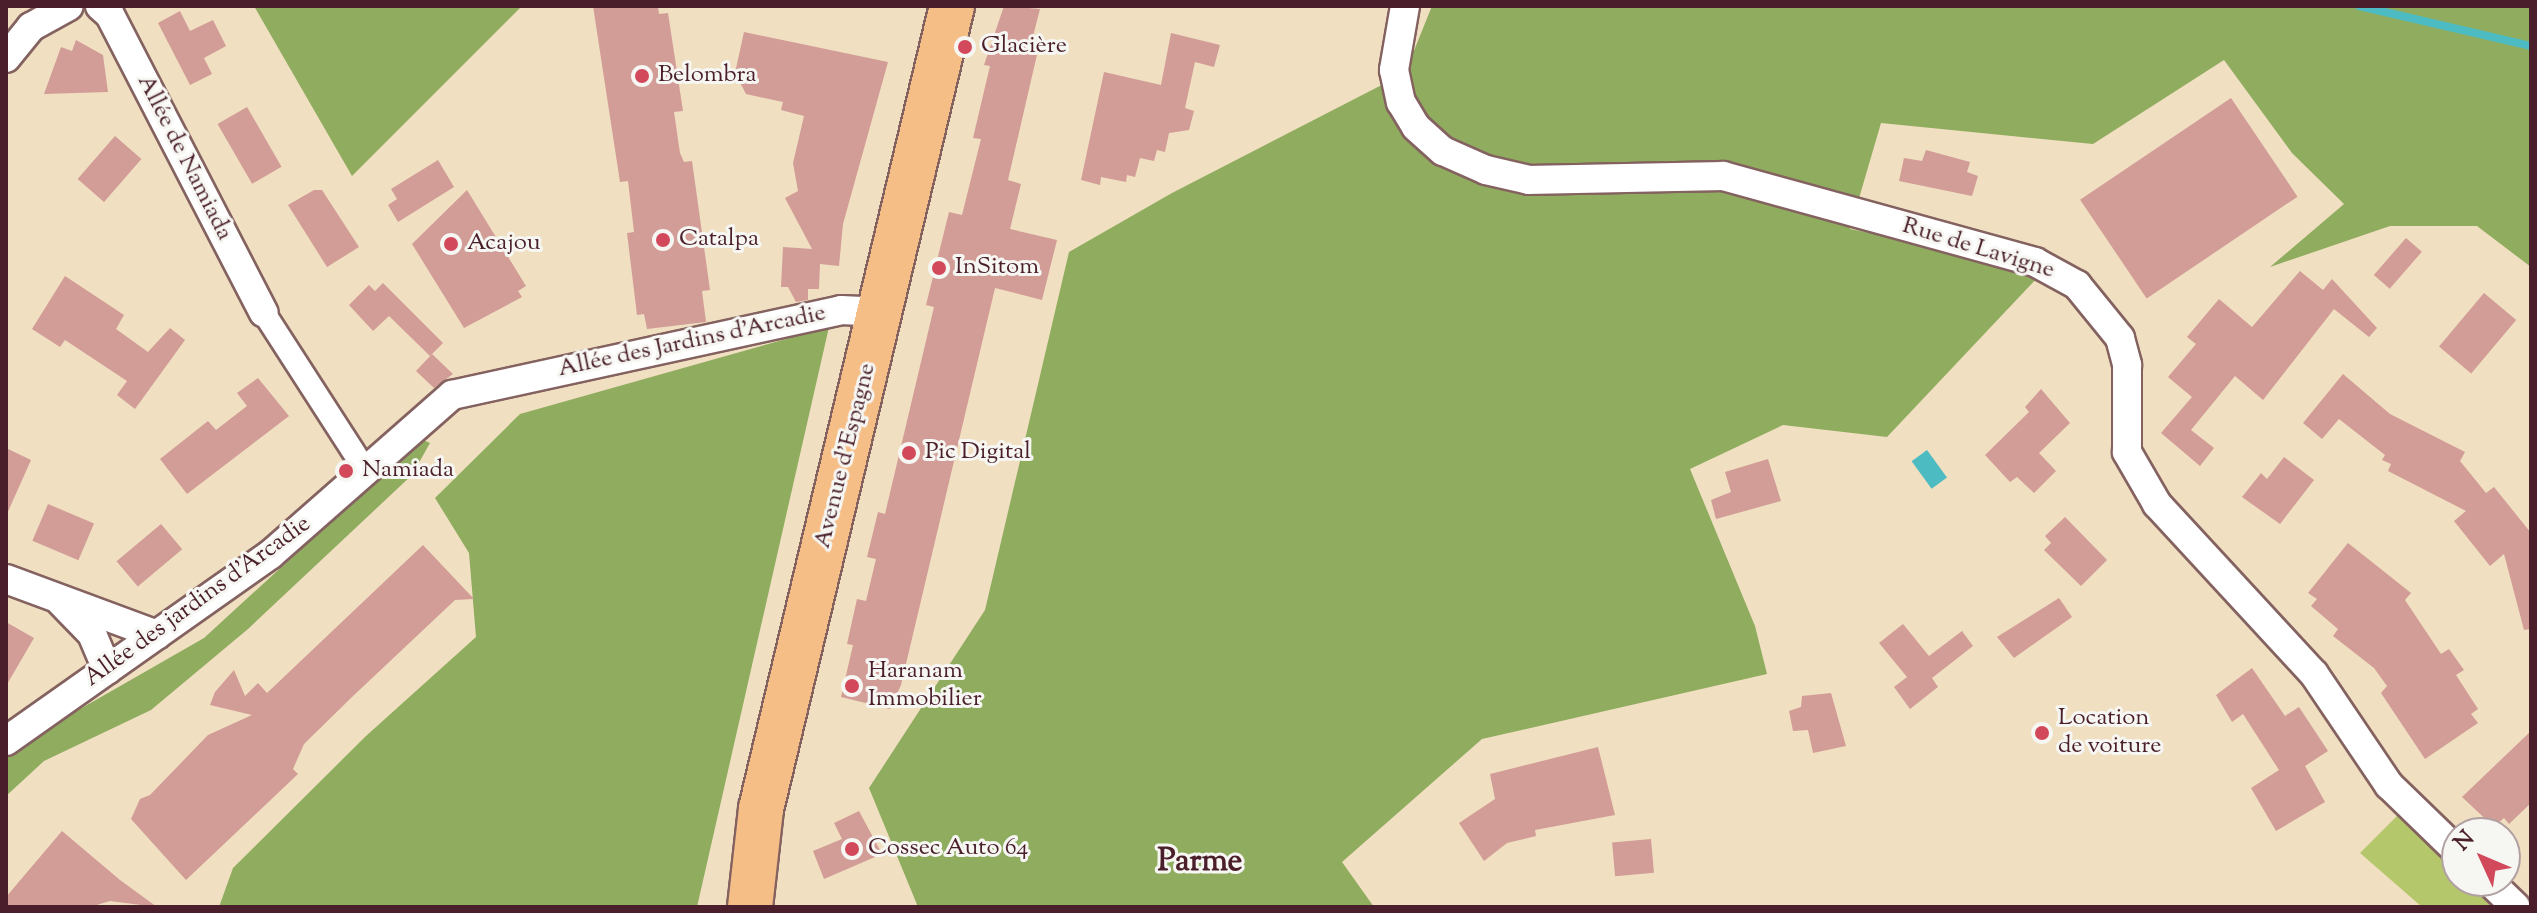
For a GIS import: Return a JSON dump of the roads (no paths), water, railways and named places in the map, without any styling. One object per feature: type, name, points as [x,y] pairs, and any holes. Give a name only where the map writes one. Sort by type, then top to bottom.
[{"type":"main road","name":"Avenue d'Espagne","points":[[750,907],[761,809],[883,312],[952,6]]},
{"type":"street","points":[[6,51],[19,6]]},
{"type":"street","name":"Allée de Namiada","points":[[100,6],[110,15],[264,313]]},
{"type":"street","name":"Rue de Lavigne","points":[[1405,6],[1394,70],[1401,102],[1416,127],[1443,151],[1486,170],[1529,180],[1723,176],[2035,262],[2077,285],[2120,338],[2127,365],[2127,452],[2157,504],[2314,674],[2389,785],[2441,835]]},
{"type":"street","points":[[6,58],[31,27],[58,7]]},
{"type":"street","name":"Allée des Jardins d'Arcadie","points":[[503,383],[841,310],[883,312]]},
{"type":"street","points":[[264,313],[366,471]]},
{"type":"street","name":"Allée des jardins d'Arcadie","points":[[6,741],[271,554],[452,395],[503,383]]},
{"type":"street","points":[[6,579],[157,635]]},
{"type":"street","points":[[58,599],[92,634],[107,670]]},
{"type":"water","points":[[1927,450],[1947,478],[1932,489],[1912,461]]},
{"type":"waterway","points":[[2359,6],[2531,46]]},
{"type":"place","name":"Glacière","points":[[965,47]]},
{"type":"place","name":"Belombra","points":[[642,76]]},
{"type":"place","name":"Catalpa","points":[[663,240]]},
{"type":"place","name":"Acajou","points":[[451,244]]},
{"type":"place","name":"InSitom","points":[[939,268]]},
{"type":"place","name":"Pic Digital","points":[[909,453]]},
{"type":"place","name":"Namiada","points":[[346,471]]},
{"type":"place","name":"Haranam Immobilier","points":[[852,686]]},
{"type":"place","name":"Location de voiture","points":[[2042,733]]},
{"type":"place","name":"Cossec Auto 64","points":[[852,849]]},
{"type":"district","name":"Parme","points":[[1200,862]]}]
